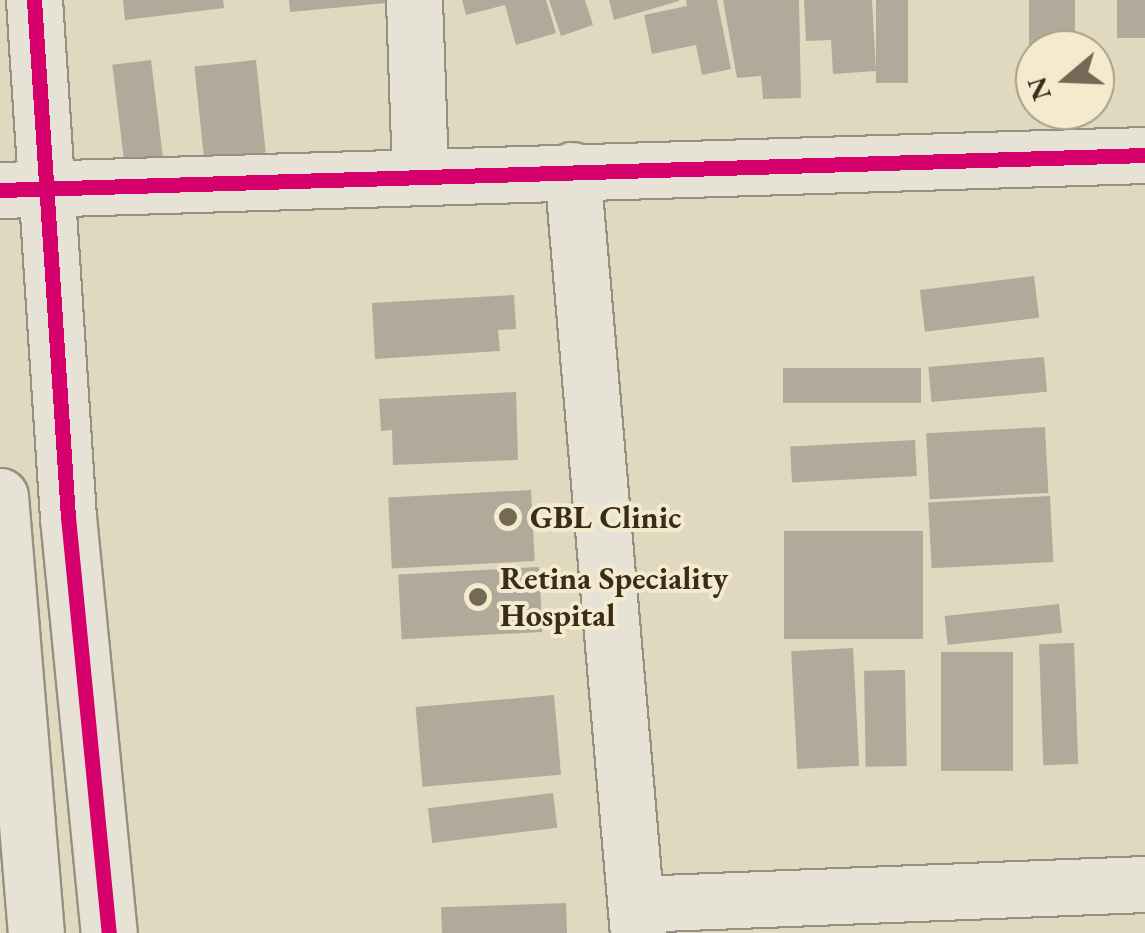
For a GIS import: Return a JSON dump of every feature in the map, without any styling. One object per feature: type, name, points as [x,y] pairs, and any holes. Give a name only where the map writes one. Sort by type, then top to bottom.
[{"type":"street","points":[[34,0],[22,191],[109,933]]},
{"type":"street","points":[[414,0],[420,173]]},
{"type":"street","points":[[22,191],[420,173],[1145,155]]},
{"type":"street","points":[[572,170],[637,919],[1145,884]]},
{"type":"street","points":[[0,496],[36,933]]},
{"type":"building","points":[[123,0],[223,0],[224,8],[125,20]]},
{"type":"building","points":[[289,0],[386,0],[386,3],[290,12]]},
{"type":"building","points":[[462,0],[546,0],[556,33],[516,45],[505,5],[466,15]]},
{"type":"building","points":[[549,0],[585,0],[593,25],[561,36]]},
{"type":"building","points":[[609,0],[679,0],[679,1],[614,20]]},
{"type":"building","points":[[686,0],[717,0],[731,69],[702,75],[696,45],[652,54],[644,15],[687,6]]},
{"type":"building","points":[[723,0],[799,0],[801,98],[763,99],[761,76],[737,78]]},
{"type":"building","points":[[804,0],[872,0],[876,71],[833,74],[831,40],[806,41]]},
{"type":"building","points":[[876,0],[908,0],[908,83],[876,83]]},
{"type":"building","points":[[1029,0],[1075,0],[1075,30],[1029,30]]},
{"type":"building","points":[[1117,0],[1145,0],[1145,38],[1117,38]]},
{"type":"building","points":[[151,60],[163,156],[124,161],[112,65]]},
{"type":"building","points":[[256,60],[266,152],[204,159],[194,66]]},
{"type":"building","points":[[1034,276],[1039,318],[925,332],[920,290]]},
{"type":"building","points":[[514,295],[516,329],[498,330],[500,351],[375,359],[372,303]]},
{"type":"building","points":[[1044,357],[1047,392],[931,402],[928,367]]},
{"type":"building","points":[[783,368],[921,368],[921,403],[783,403]]},
{"type":"building","points":[[516,392],[518,460],[393,465],[392,430],[381,431],[379,399]]},
{"type":"building","points":[[1045,427],[1048,493],[930,499],[926,433]]},
{"type":"building","points":[[915,440],[917,476],[792,482],[790,447]]},
{"type":"building","points":[[531,490],[535,561],[392,568],[388,497]]},
{"type":"building","points":[[1050,496],[1053,562],[932,568],[928,502]]},
{"type":"building","points":[[784,531],[923,531],[923,639],[784,639]]},
{"type":"building","points":[[539,567],[542,632],[402,639],[398,574]]},
{"type":"building","points":[[1059,604],[1062,633],[948,645],[945,616]]},
{"type":"building","points":[[1074,643],[1078,764],[1043,765],[1039,644]]},
{"type":"building","points":[[853,648],[859,766],[797,769],[791,651]]},
{"type":"building","points":[[941,652],[1013,652],[1013,771],[941,771]]},
{"type":"building","points":[[905,670],[907,766],[866,767],[864,671]]},
{"type":"building","points":[[554,695],[561,775],[423,787],[416,707]]},
{"type":"building","points":[[553,793],[557,828],[432,843],[428,808]]},
{"type":"building","points":[[566,903],[567,933],[442,933],[441,907]]},
{"type":"cycle path","points":[[34,0],[68,517],[109,933]]},
{"type":"cycle path","points":[[0,190],[1145,155]]},
{"type":"place","name":"GBL Clinic","points":[[508,517]]},
{"type":"place","name":"Retina Speciality Hospital","points":[[478,597]]}]
